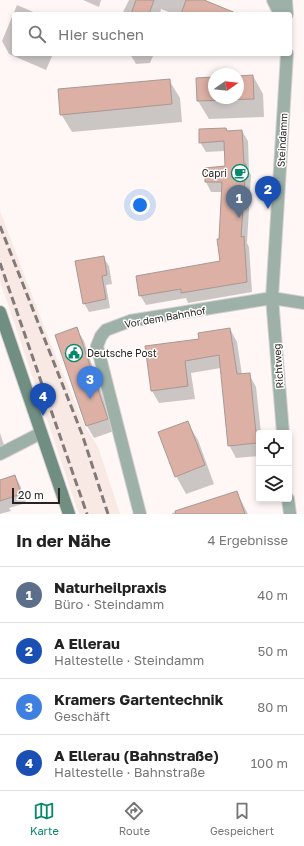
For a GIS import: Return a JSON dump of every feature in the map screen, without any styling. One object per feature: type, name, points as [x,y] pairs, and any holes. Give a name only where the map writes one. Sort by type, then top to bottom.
[{"type":"main road","points":[[0,312],[69,514]]},
{"type":"street","points":[[273,0],[279,12]]},
{"type":"street","points":[[286,0],[287,12]]},
{"type":"street","name":"Steindamm","points":[[272,298],[287,56]]},
{"type":"street","name":"Vor dem Bahnhof","points":[[140,514],[97,346],[101,336],[106,330],[130,321],[272,298],[304,303]]},
{"type":"street","name":"Richtweg","points":[[272,298],[283,430]]},
{"type":"street","points":[[0,454],[41,433]]},
{"type":"street","points":[[288,502],[290,514]]},
{"type":"shaded area","points":[[0,211],[46,332],[85,427],[98,447],[120,514],[79,514],[0,281]]},
{"type":"building","points":[[136,0],[154,0],[150,12],[132,12]]},
{"type":"building","points":[[186,0],[204,0],[233,12],[182,12]]},
{"type":"building","points":[[253,75],[254,99],[244,99],[244,76]]},
{"type":"building","points":[[208,77],[208,101],[197,101],[196,78]]},
{"type":"building","points":[[170,79],[172,104],[60,115],[58,89]]},
{"type":"building","points":[[226,128],[227,131],[242,130],[244,164],[246,164],[241,237],[244,236],[247,282],[181,293],[181,289],[139,296],[136,276],[220,261],[217,239],[219,239],[222,182],[205,182],[205,168],[225,166],[224,141],[199,143],[199,129]]},
{"type":"building","points":[[104,256],[107,275],[102,276],[106,299],[83,304],[75,261]]},
{"type":"building","points":[[77,327],[108,419],[86,426],[55,335]]},
{"type":"building","points":[[230,328],[237,374],[250,373],[256,443],[228,446],[219,355],[185,361],[188,386],[151,391],[145,346],[199,339],[198,333]]},
{"type":"building","points":[[188,421],[205,465],[175,477],[158,432]]},
{"type":"building","points":[[15,475],[21,494],[0,501],[0,480]]},
{"type":"building","points":[[237,491],[245,514],[176,514],[175,511]]},
{"type":"railway","points":[[0,226],[82,434],[108,514]]},
{"type":"railway","points":[[0,263],[87,514]]},
{"type":"place","name":"Capri","points":[[240,173]]},
{"type":"place","name":"A Ellerau","points":[[268,209]]},
{"type":"place","name":"Naturheilpraxis","points":[[239,218]]},
{"type":"place","name":"Deutsche Post","points":[[74,353]]},
{"type":"place","name":"Kramers Gartentechnik","points":[[90,399]]},
{"type":"place","name":"A Ellerau (Bahnstraße)","points":[[43,416]]}]
